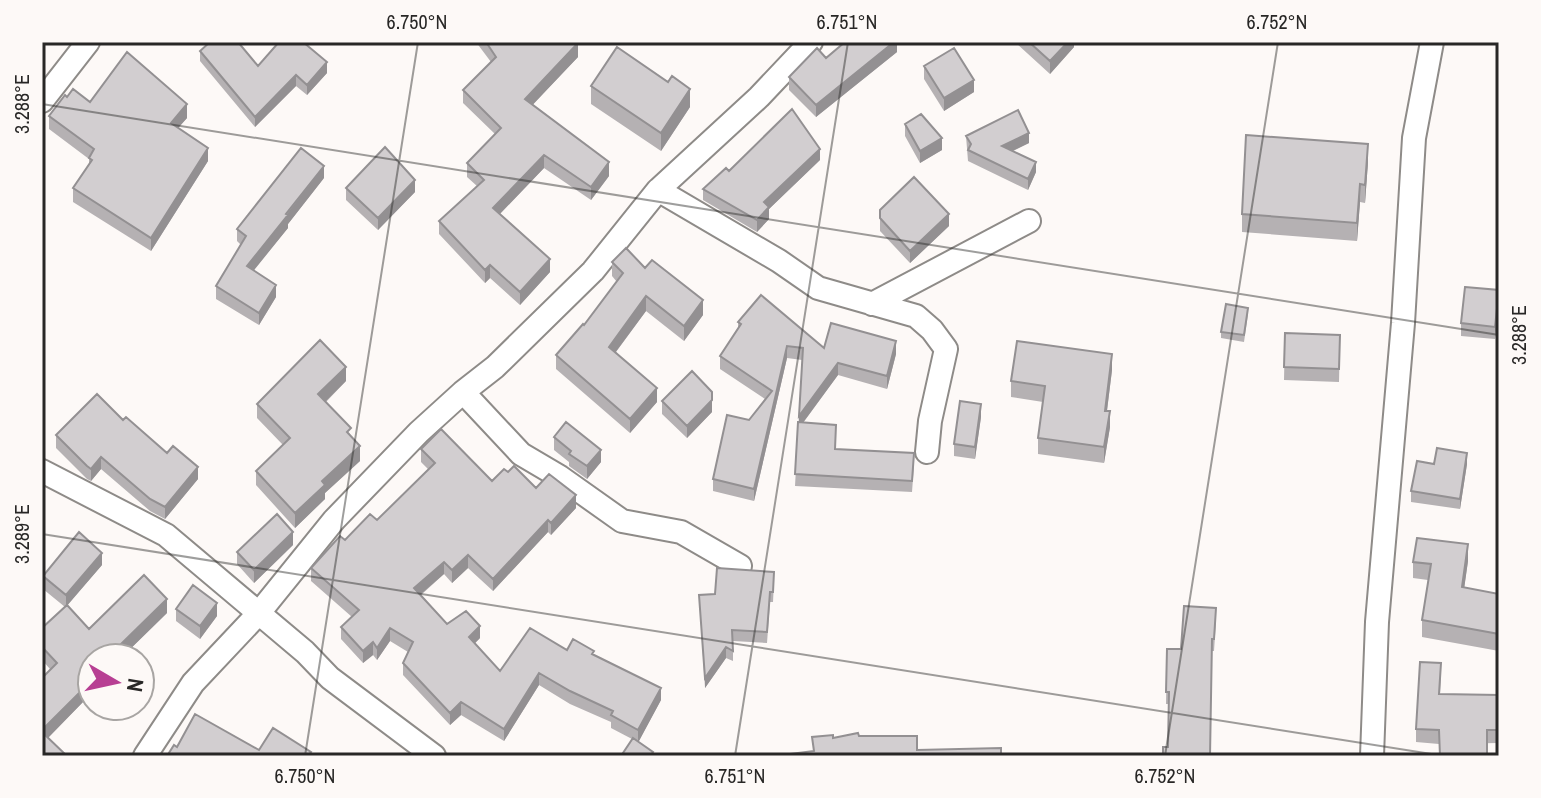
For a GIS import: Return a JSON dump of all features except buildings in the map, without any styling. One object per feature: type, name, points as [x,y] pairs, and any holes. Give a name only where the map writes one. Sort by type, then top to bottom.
[{"type":"street","points":[[42,101],[88,42]]},
{"type":"street","points":[[145,756],[193,683],[258,614],[334,520],[463,392],[495,367],[593,271],[658,190],[759,97],[811,42]]},
{"type":"street","points":[[1372,756],[1377,622],[1403,323],[1414,138],[1432,42]]},
{"type":"street","points":[[658,190],[779,261],[818,288],[916,316],[932,330],[946,349],[930,421],[927,452]]},
{"type":"street","points":[[872,304],[1029,221]]},
{"type":"street","points":[[463,392],[521,454],[622,521],[681,532],[740,566]]},
{"type":"street","points":[[42,471],[166,535],[305,652],[330,678],[434,756]]}]
